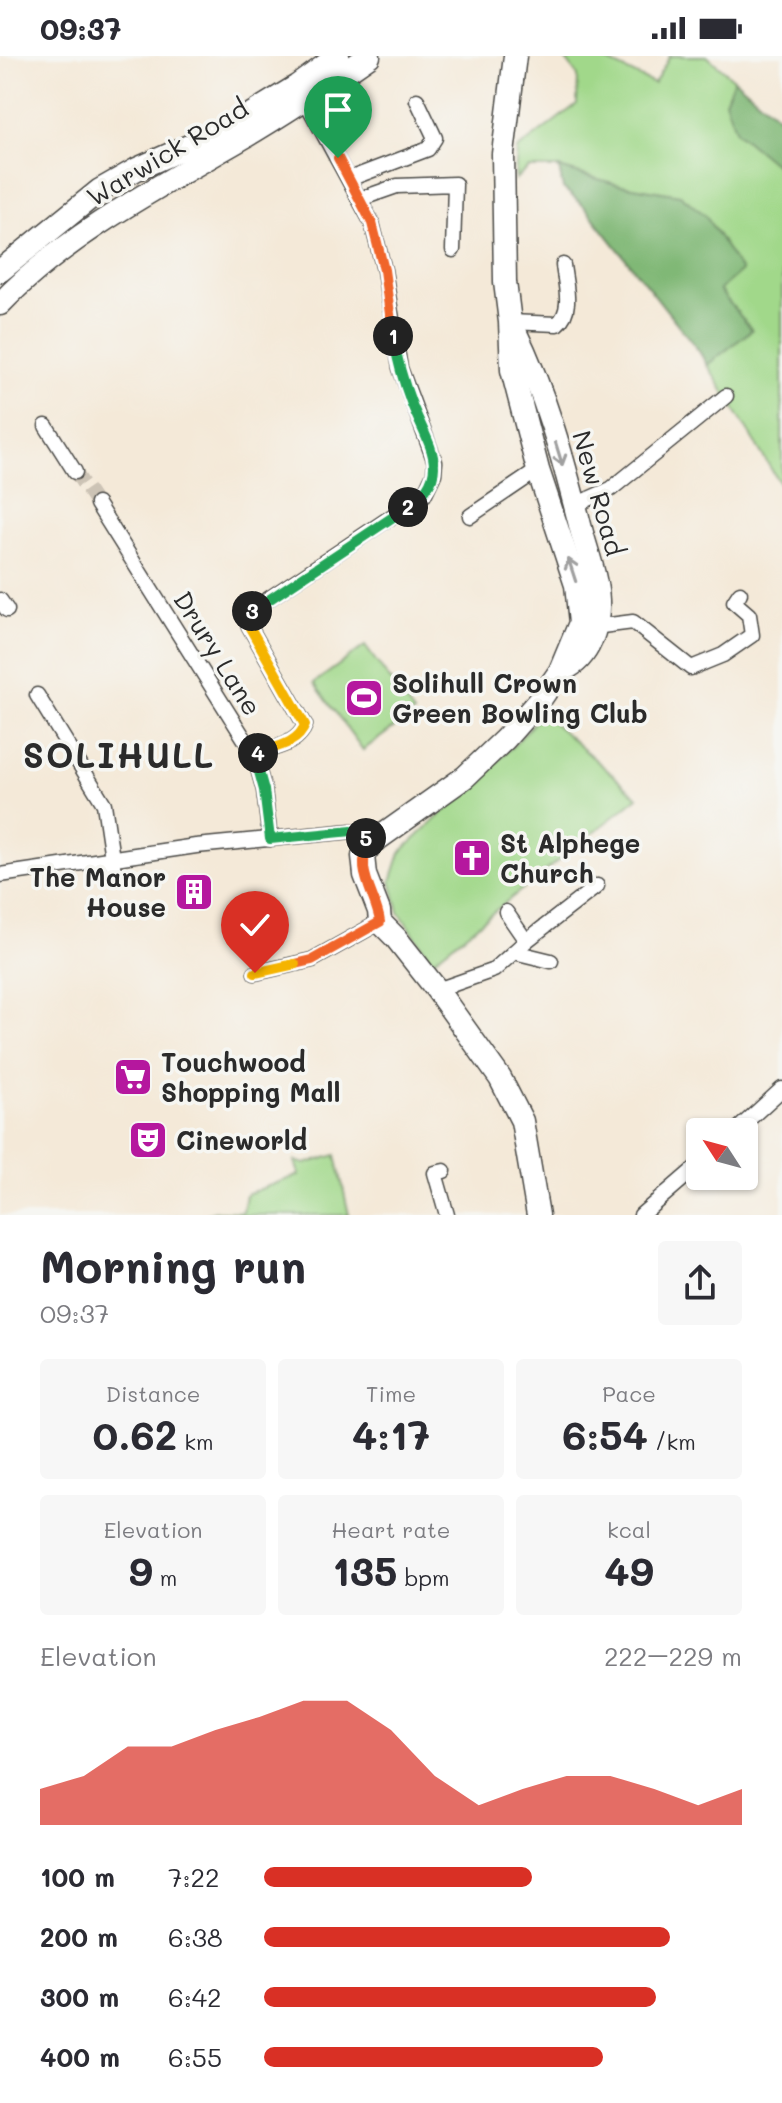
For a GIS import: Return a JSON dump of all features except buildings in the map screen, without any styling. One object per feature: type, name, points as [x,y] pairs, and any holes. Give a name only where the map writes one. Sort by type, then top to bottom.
[{"type":"street","name":"Warwick Road","points":[[4,296],[132,201],[301,93],[338,56]]},
{"type":"street","name":"Warwick Road","points":[[16,257],[100,190],[137,169],[215,136],[369,56]]},
{"type":"street","name":"New Road","points":[[515,56],[503,154],[505,282],[512,370],[526,382],[573,498],[598,604],[590,644],[576,664],[560,671]]},
{"type":"street","points":[[254,754],[299,737],[305,725],[249,626],[247,620],[252,610],[424,495],[434,474],[435,462],[400,368],[377,240],[360,199],[301,93]]},
{"type":"street","points":[[349,179],[428,149],[435,138],[417,100]]},
{"type":"street","points":[[360,199],[397,186],[455,184],[453,250]]},
{"type":"street","points":[[31,273],[16,257],[62,233],[99,207],[132,201]]},
{"type":"street","points":[[510,322],[557,324],[564,319],[567,309],[563,265]]},
{"type":"street","name":"New Road","points":[[372,843],[465,777],[505,739],[560,671],[580,623],[580,603],[538,470],[526,382]]},
{"type":"street","points":[[549,500],[611,489],[726,396]]},
{"type":"street","points":[[46,426],[75,472]]},
{"type":"street","points":[[470,516],[538,470]]},
{"type":"street","name":"Drury Lane","points":[[97,504],[254,754],[264,790],[270,839]]},
{"type":"street","points":[[573,642],[594,627],[633,622],[691,668],[723,655],[752,635],[749,615],[734,602],[740,593]]},
{"type":"street","points":[[37,695],[104,804],[112,866]]},
{"type":"street","points":[[0,875],[112,866],[196,846],[352,831],[372,843],[363,856],[380,922],[437,990],[500,1078],[522,1121],[538,1215]]},
{"type":"street","points":[[437,990],[494,970],[597,886]]},
{"type":"street","points":[[506,912],[533,937]]},
{"type":"street","points":[[255,973],[312,960],[380,922]]},
{"type":"street","points":[[514,952],[551,961]]},
{"type":"street","points":[[750,1118],[782,1089]]},
{"type":"street","points":[[444,1171],[435,1173],[447,1215]]},
{"type":"street","points":[[647,1214],[686,1177]]},
{"type":"green space","points":[[563,56],[597,56],[654,84],[670,56],[707,56],[782,120],[782,487],[699,351],[584,206],[563,188],[559,168],[529,168],[515,179],[517,150],[577,104],[578,76]]},
{"type":"green space","points":[[734,79],[782,120],[782,170],[736,132],[725,101]]},
{"type":"green space","points":[[559,168],[616,184],[680,195],[705,215],[741,271],[719,290],[752,330],[707,365],[584,206],[563,188]]},
{"type":"green space","name":"Solihull Crown Green Bowling Club","points":[[365,646],[414,713],[363,750],[314,683]]},
{"type":"green space","points":[[542,713],[638,797],[432,961],[399,912],[391,881],[400,853],[516,743]]},
{"type":"green space","points":[[336,1155],[349,1215],[205,1215],[216,1211],[243,1212],[246,1194],[299,1175],[295,1161],[305,1164]]},
{"type":"tunnel","points":[[75,472],[97,504]]},
{"type":"place","name":"Solihull Crown Green Bowling Club","points":[[364,698]]},
{"type":"place","name":"St Alphege Church","points":[[472,858]]},
{"type":"place","name":"The Manor House","points":[[194,892]]},
{"type":"place","name":"Touchwood Shopping Mall","points":[[133,1077]]},
{"type":"place","name":"Cineworld","points":[[148,1140]]},
{"type":"district","name":"SOLIHULL","points":[[119,754]]},
{"type":"route","points":[[255,973],[312,960],[380,922],[365,875],[363,856],[372,843],[352,831],[270,839],[264,790],[254,754],[299,737],[305,725],[247,620],[252,610],[424,495],[434,474],[435,462],[429,441],[400,368],[384,270],[372,223],[338,158]]}]
